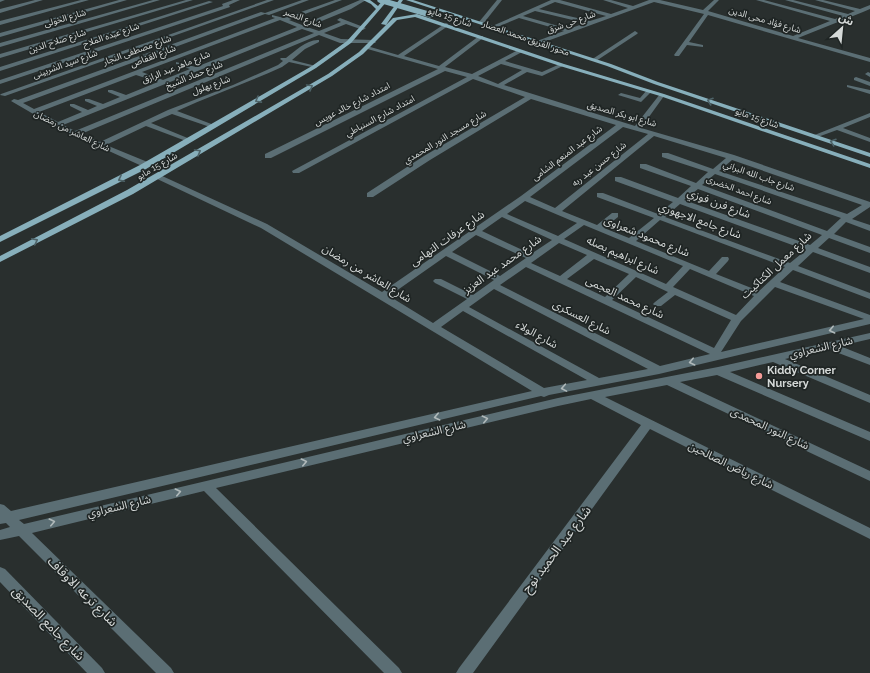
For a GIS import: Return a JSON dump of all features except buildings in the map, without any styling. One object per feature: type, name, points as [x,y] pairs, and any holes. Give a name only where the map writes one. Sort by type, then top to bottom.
[{"type":"main road","points":[[364,0],[378,8]]},
{"type":"main road","name":"محور الفريق محمد العصار","points":[[380,0],[570,62],[646,90]]},
{"type":"main road","name":"شارع 15 مايو","points":[[0,240],[147,165],[314,67],[349,42],[363,28],[386,0]]},
{"type":"main road","name":"محور الفريق محمد العصار","points":[[395,0],[615,72],[656,83]]},
{"type":"main road","points":[[373,42],[401,0]]},
{"type":"main road","name":"شارع 15 مايو","points":[[408,0],[594,60],[656,83],[870,155]]},
{"type":"main road","points":[[415,15],[413,13],[417,9],[434,9]]},
{"type":"main road","name":"شارع 15 مايو","points":[[0,259],[157,177],[330,75],[367,48],[395,19],[415,15],[562,65],[662,95],[870,166]]},
{"type":"street","points":[[0,11],[41,0]]},
{"type":"street","points":[[0,23],[87,0]]},
{"type":"street","points":[[0,35],[33,28],[125,0]]},
{"type":"street","name":"شارع الخولى","points":[[0,45],[158,0]]},
{"type":"street","points":[[0,56],[192,0]]},
{"type":"street","name":"شارع النصر","points":[[204,0],[282,19],[340,41],[373,42]]},
{"type":"street","name":"شارع عبده الملاح","points":[[0,82],[206,13],[238,0]]},
{"type":"street","name":"شارع سيد الشربينى","points":[[2,94],[272,0]]},
{"type":"street","points":[[285,0],[314,9],[363,28]]},
{"type":"street","name":"شارع مصطفى النجار","points":[[17,103],[200,36],[307,0]]},
{"type":"street","name":"شارع القفاص","points":[[32,112],[217,42],[340,0]]},
{"type":"street","name":"شارع ماهر عبد الرازق","points":[[56,125],[329,16],[364,0]]},
{"type":"street","points":[[481,23],[500,0]]},
{"type":"street","points":[[493,27],[555,0],[612,16]]},
{"type":"street","points":[[605,0],[634,8]]},
{"type":"street","name":"شارع حى شرق","points":[[539,42],[654,0]]},
{"type":"street","name":"شارع فؤاد محى الدين","points":[[654,0],[707,11],[870,60]]},
{"type":"street","points":[[677,0],[707,11]]},
{"type":"street","points":[[677,55],[707,11],[717,0]]},
{"type":"street","points":[[758,0],[835,21]]},
{"type":"street","points":[[787,0],[849,16]]},
{"type":"street","points":[[817,0],[861,11]]},
{"type":"street","name":"شارع صلاح الدين","points":[[0,69],[211,2]]},
{"type":"street","points":[[636,2],[644,4]]},
{"type":"street","points":[[864,4],[870,7]]},
{"type":"street","points":[[50,5],[57,8]]},
{"type":"street","points":[[795,37],[870,7]]},
{"type":"street","points":[[190,8],[206,13]]},
{"type":"street","points":[[608,8],[623,11]]},
{"type":"street","points":[[535,9],[590,23]]},
{"type":"street","points":[[20,12],[29,16]]},
{"type":"street","points":[[140,15],[217,42]]},
{"type":"street","points":[[518,16],[569,31]]},
{"type":"street","points":[[93,18],[110,24]]},
{"type":"street","points":[[323,35],[346,22]]},
{"type":"street","points":[[399,57],[446,25]]},
{"type":"street","points":[[594,60],[635,33]]},
{"type":"street","points":[[267,35],[275,37]]},
{"type":"street","name":"شارع حماد الشيخ","points":[[75,134],[268,55],[323,35]]},
{"type":"street","name":"شارع بهلول","points":[[99,145],[170,111],[200,98],[235,86],[289,60],[303,48],[323,35]]},
{"type":"street","points":[[27,37],[42,44]]},
{"type":"street","name":"امتداد شارع خالد عويس","points":[[268,156],[442,68],[481,37]]},
{"type":"street","points":[[55,40],[163,82]]},
{"type":"street","points":[[245,42],[256,45]]},
{"type":"street","points":[[685,43],[702,46]]},
{"type":"street","name":"شارع ابو بكر الصديق","points":[[367,48],[474,77],[500,85],[530,97],[731,157],[868,206]]},
{"type":"street","points":[[225,49],[237,52]]},
{"type":"street","name":"امتداد شارع السنباطي","points":[[296,171],[520,51]]},
{"type":"street","points":[[268,55],[314,67]]},
{"type":"street","points":[[203,58],[214,61]]},
{"type":"street","points":[[501,62],[542,74],[562,65]]},
{"type":"street","points":[[178,63],[195,69]]},
{"type":"street","points":[[500,85],[526,70]]},
{"type":"street","points":[[856,79],[870,84]]},
{"type":"street","points":[[849,86],[870,92]]},
{"type":"street","points":[[182,90],[200,98]]},
{"type":"street","points":[[621,95],[641,100],[646,90]]},
{"type":"street","points":[[110,91],[125,97]]},
{"type":"street","name":"شارع العاشر من رمضان","points":[[2,94],[56,125],[147,165]]},
{"type":"street","points":[[637,128],[662,95]]},
{"type":"street","name":"شارع مسجد النور المحمدي","points":[[370,195],[426,158],[530,97]]},
{"type":"street","points":[[87,100],[102,106]]},
{"type":"street","points":[[72,105],[87,112]]},
{"type":"street","points":[[170,111],[212,126]]},
{"type":"street","points":[[815,136],[870,115]]},
{"type":"street","points":[[860,119],[870,123]]},
{"type":"street","points":[[144,123],[188,140]]},
{"type":"street","name":"شارع عبد المنعم الشامى","points":[[524,198],[622,124]]},
{"type":"street","points":[[838,128],[870,140]]},
{"type":"street","name":"شارع حسن عبد ربه","points":[[556,211],[654,133]]},
{"type":"street","name":"شارع جاب الله البراني","points":[[665,155],[846,218],[870,228]]},
{"type":"street","points":[[631,241],[731,157]]},
{"type":"street","name":"شارع احمد الخضرى","points":[[644,166],[870,250]]},
{"type":"street","name":"شارع العاشر من رمضان","points":[[157,177],[264,226],[558,402]]},
{"type":"street","name":"شارع فرن فوزي","points":[[618,179],[870,270]]},
{"type":"street","name":"شارع جامع الاجهوري","points":[[600,195],[791,265],[870,296]]},
{"type":"street","name":"شارع محمود شعراوى","points":[[524,198],[760,295]]},
{"type":"street","name":"شارع عرفات التهامى","points":[[383,296],[524,198]]},
{"type":"street","name":"شارع معمل الكتاكيت","points":[[714,355],[736,319],[791,265],[846,218],[868,206]]},
{"type":"street","name":"شارع ابراهيم بصله","points":[[501,214],[736,319]]},
{"type":"street","points":[[599,228],[615,215]]},
{"type":"street","name":"شارع محمد عبد العزيز","points":[[434,327],[583,222]]},
{"type":"street","name":"شارع محمد العجمى","points":[[476,232],[529,260],[561,280],[714,355]]},
{"type":"street","name":"شارع العسكرى","points":[[446,253],[659,370]]},
{"type":"street","points":[[561,280],[593,255]]},
{"type":"street","points":[[711,274],[725,258]]},
{"type":"street","points":[[658,304],[689,265]]},
{"type":"street","points":[[606,301],[635,274]]},
{"type":"street","points":[[438,281],[474,298]]},
{"type":"street","points":[[773,283],[870,318]]},
{"type":"street","name":"شارع الولاء","points":[[463,307],[599,382]]},
{"type":"street","name":"شارع الشعراوي","points":[[3,515],[542,392],[659,370],[714,355],[870,321]]},
{"type":"street","name":"شارع الشعراوي","points":[[0,535],[558,402],[718,371],[870,336]]},
{"type":"street","points":[[828,345],[870,362]]},
{"type":"street","points":[[774,358],[870,399]]},
{"type":"street","points":[[718,371],[870,437]]},
{"type":"street","name":"شارع النور المحمدى","points":[[670,381],[870,476]]},
{"type":"street","name":"شارع رياض الصالحين","points":[[592,396],[870,534]]},
{"type":"street","name":"شارع عبد الحميد نوح","points":[[464,673],[648,424]]},
{"type":"street","points":[[206,486],[394,673]]},
{"type":"street","name":"شارع ترعه الاوقاف","points":[[3,515],[21,530],[166,673]]},
{"type":"street","name":"شارع جامع الصديق","points":[[0,573],[97,673]]},
{"type":"place","name":"Kiddy Corner Nursery","points":[[759,376]]}]
